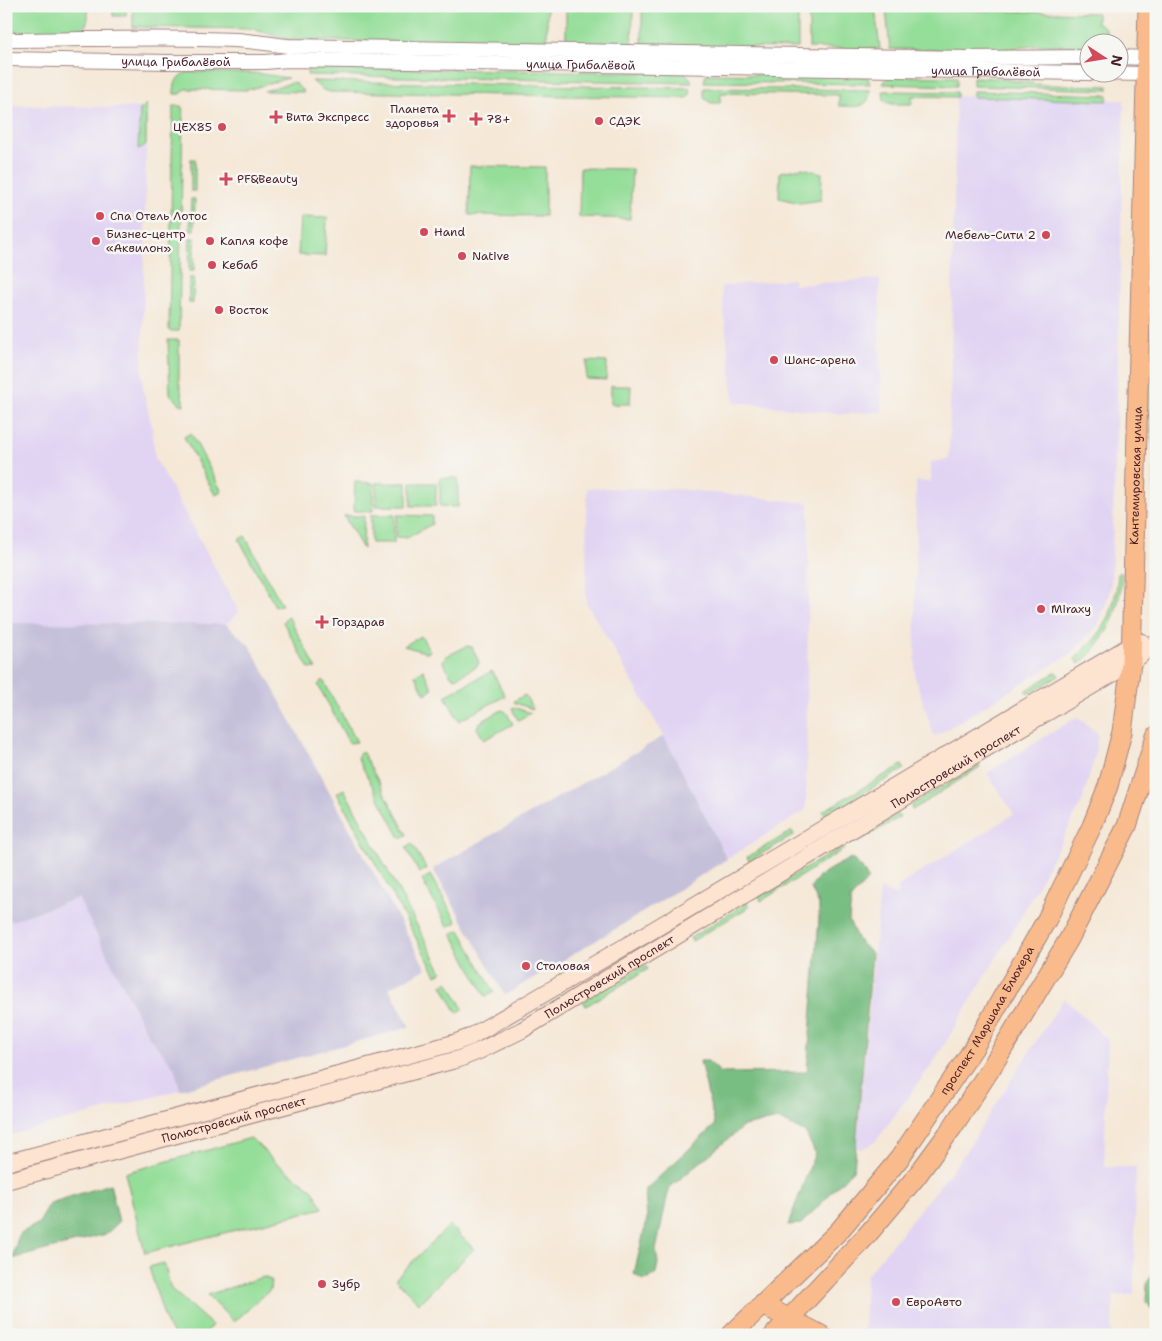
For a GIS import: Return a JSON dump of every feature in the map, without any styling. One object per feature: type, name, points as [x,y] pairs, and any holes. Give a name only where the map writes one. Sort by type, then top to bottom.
[{"type":"main road","name":"Кантемировская улица","points":[[1131,654],[1151,66],[1148,6]]},
{"type":"main road","name":"Полюстровский проспект","points":[[6,1181],[479,1051],[522,1030],[990,746],[1156,638]]},
{"type":"main road","name":"Полюстровский проспект","points":[[6,1163],[454,1043],[470,1037],[1131,654],[1156,643]]},
{"type":"main road","name":"проспект Маршала Блюхера","points":[[731,1335],[839,1231],[899,1159],[973,1049],[1047,919],[1092,826],[1115,762],[1122,732],[1131,654]]},
{"type":"main road","points":[[763,1305],[776,1334],[868,1234],[916,1177],[952,1128],[992,1068],[1069,939],[1128,826],[1156,736]]},
{"type":"main road","points":[[763,1305],[821,1335]]},
{"type":"street","name":"улица Грибалёвой","points":[[6,40],[94,40],[128,37],[237,40],[288,46],[966,58],[1080,57]]},
{"type":"street","name":"улица Грибалёвой","points":[[6,59],[168,62],[318,61],[1151,66]]},
{"type":"street","points":[[1130,60],[1151,66]]},
{"type":"shaded area","points":[[956,96],[1124,100],[1111,585],[1097,626],[1070,654],[934,737],[915,677],[916,481],[931,481],[931,462],[949,459]]},
{"type":"shaded area","points":[[6,105],[147,108],[142,377],[144,393],[152,427],[155,458],[239,612],[226,624],[6,623]]},
{"type":"shaded area","points":[[793,279],[793,285],[880,279],[879,349],[882,412],[841,414],[734,402],[721,286]]},
{"type":"shaded area","points":[[587,488],[679,489],[809,503],[806,810],[727,859],[664,736],[586,602]]},
{"type":"shaded area","points":[[6,623],[226,624],[250,646],[426,969],[389,988],[410,1027],[180,1090],[174,1067],[149,1037],[78,898],[6,923]]},
{"type":"shaded area","points":[[1077,717],[1098,733],[1095,756],[1082,802],[1021,917],[933,1063],[875,1142],[860,1150],[857,1144],[880,889],[897,896],[898,886],[1014,814],[987,773]]},
{"type":"shaded area","points":[[664,736],[727,859],[632,919],[505,995],[433,869]]},
{"type":"shaded area","points":[[78,898],[149,1037],[174,1067],[180,1090],[6,1136],[6,923]]},
{"type":"shaded area","points":[[1064,998],[1108,1040],[1104,1167],[1136,1167],[1134,1295],[1114,1295],[1111,1335],[871,1335],[864,1331],[866,1276],[960,1160]]},
{"type":"green space","points":[[6,6],[84,6],[88,8],[88,18],[84,27],[79,30],[48,32],[6,31]]},
{"type":"green space","points":[[113,6],[126,6],[126,16],[113,16]]},
{"type":"green space","points":[[133,6],[542,6],[547,9],[547,44],[290,40],[252,29],[133,27]]},
{"type":"green space","points":[[652,7],[798,8],[798,48],[642,46],[642,9]]},
{"type":"green space","points":[[809,8],[875,9],[880,49],[809,48]]},
{"type":"green space","points":[[566,9],[633,9],[632,45],[566,45]]},
{"type":"green space","points":[[886,9],[1097,13],[1097,23],[1106,29],[1106,32],[1080,32],[1080,46],[1041,45],[992,51],[890,49]]},
{"type":"green space","points":[[308,68],[685,73],[691,79],[691,83],[307,75]]},
{"type":"green space","points":[[192,72],[255,73],[288,78],[247,90],[186,89],[181,94],[174,94],[178,78],[183,74]]},
{"type":"green space","points":[[706,74],[865,76],[870,84],[704,82]]},
{"type":"green space","points":[[891,76],[957,77],[957,86],[883,84]]},
{"type":"green space","points":[[973,77],[1045,85],[1108,86],[1108,90],[973,86]]},
{"type":"green space","points":[[312,81],[690,88],[690,94],[687,98],[330,92],[323,90]]},
{"type":"green space","points":[[294,82],[304,92],[264,91]]},
{"type":"green space","points":[[704,88],[870,90],[869,97],[864,104],[860,106],[839,106],[839,95],[721,93],[720,103],[711,103],[704,98]]},
{"type":"green space","points":[[883,91],[957,92],[957,97],[912,96],[912,104],[892,104],[884,101]]},
{"type":"green space","points":[[973,91],[1108,95],[1107,101],[973,97]]},
{"type":"green space","points":[[146,104],[146,145],[138,149],[140,110]]},
{"type":"green space","points":[[173,106],[181,106],[183,110],[179,331],[169,331]]},
{"type":"green space","points":[[1156,154],[1156,540],[1152,540],[1154,463],[1149,407]]},
{"type":"green space","points":[[191,159],[195,159],[195,191],[191,191]]},
{"type":"green space","points":[[470,166],[545,167],[545,216],[469,215]]},
{"type":"green space","points":[[580,168],[632,169],[630,219],[579,217]]},
{"type":"green space","points":[[802,168],[822,173],[821,200],[800,203],[779,198],[780,172]]},
{"type":"green space","points":[[191,199],[195,199],[194,230],[190,230]]},
{"type":"green space","points":[[300,217],[327,218],[325,256],[298,255]]},
{"type":"green space","points":[[190,238],[194,238],[194,271],[189,271]]},
{"type":"green space","points":[[189,278],[194,278],[193,303],[189,303]]},
{"type":"green space","points":[[168,340],[179,340],[179,381],[184,405],[180,404],[170,394]]},
{"type":"green space","points":[[587,361],[607,362],[606,380],[586,379]]},
{"type":"green space","points":[[611,386],[631,386],[630,404],[611,404]]},
{"type":"green space","points":[[191,433],[222,492],[215,495],[184,437]]},
{"type":"green space","points":[[440,478],[458,478],[458,507],[440,506]]},
{"type":"green space","points":[[355,482],[373,483],[373,511],[354,511]]},
{"type":"green space","points":[[376,483],[407,483],[407,506],[376,506]]},
{"type":"green space","points":[[411,483],[436,483],[436,506],[411,506]]},
{"type":"green space","points":[[371,515],[394,515],[394,543],[371,543]]},
{"type":"green space","points":[[397,515],[432,516],[432,524],[407,538],[396,537]]},
{"type":"green space","points":[[344,516],[364,516],[363,549]]},
{"type":"green space","points":[[245,536],[282,605],[275,606],[239,539]]},
{"type":"green space","points":[[1118,573],[1122,573],[1121,587],[1119,600],[1111,623],[1098,645],[1079,664],[1075,659],[1102,630],[1110,615],[1115,598]]},
{"type":"green space","points":[[288,616],[316,668],[309,669],[283,622]]},
{"type":"green space","points":[[421,636],[430,651],[428,653],[404,646]]},
{"type":"green space","points":[[467,646],[472,647],[479,662],[477,666],[456,678],[451,676],[443,662],[445,657]]},
{"type":"green space","points":[[423,670],[433,689],[425,694],[415,675]]},
{"type":"green space","points":[[492,671],[505,696],[459,721],[445,696]]},
{"type":"green space","points":[[1056,672],[1059,676],[1028,694],[1025,691]]},
{"type":"green space","points":[[323,680],[357,742],[349,743],[318,685]]},
{"type":"green space","points":[[525,695],[533,709],[515,703],[514,701]]},
{"type":"green space","points":[[513,707],[531,713],[518,720],[512,709]]},
{"type":"green space","points":[[502,710],[506,712],[513,724],[484,740],[477,728],[479,723]]},
{"type":"green space","points":[[362,751],[407,835],[400,838],[357,757]]},
{"type":"green space","points":[[902,765],[904,769],[826,815],[823,811]]},
{"type":"green space","points":[[979,765],[980,767],[912,810],[911,805]]},
{"type":"green space","points":[[344,789],[442,972],[436,975],[337,793]]},
{"type":"green space","points":[[897,814],[900,817],[856,843],[855,839]]},
{"type":"green space","points":[[792,831],[794,835],[749,861],[747,857]]},
{"type":"green space","points":[[412,844],[427,869],[419,873],[406,848]]},
{"type":"green space","points":[[843,846],[844,849],[761,901],[759,896]]},
{"type":"green space","points":[[851,858],[862,868],[868,879],[851,898],[849,921],[858,940],[872,954],[854,1169],[801,1224],[788,1225],[815,1153],[806,1133],[778,1119],[744,1126],[669,1188],[656,1250],[658,1263],[656,1273],[649,1279],[643,1280],[634,1274],[647,1219],[645,1190],[715,1125],[700,1061],[708,1061],[721,1073],[807,1072],[819,919],[819,905],[811,888],[823,874]]},
{"type":"green space","points":[[430,875],[457,922],[448,927],[422,880]]},
{"type":"green space","points":[[747,903],[749,907],[692,941],[690,938]]},
{"type":"green space","points":[[460,930],[494,992],[486,997],[452,934]]},
{"type":"green space","points":[[645,965],[648,969],[586,1006],[583,1001]]},
{"type":"green space","points":[[448,981],[463,1009],[457,1013],[442,985]]},
{"type":"green space","points":[[251,1138],[275,1162],[313,1190],[323,1208],[145,1253],[125,1173]]},
{"type":"green space","points":[[110,1184],[119,1222],[106,1234],[12,1259],[19,1234],[39,1223],[50,1203]]},
{"type":"green space","points":[[450,1225],[474,1249],[419,1303],[395,1279]]},
{"type":"green space","points":[[164,1263],[171,1289],[212,1325],[204,1335],[175,1335],[167,1326],[149,1267]]},
{"type":"green space","points":[[1156,1266],[1156,1315],[1146,1301],[1147,1283]]},
{"type":"green space","points":[[263,1277],[271,1280],[270,1290],[234,1322],[207,1295]]},
{"type":"place","name":"Планета здоровья","points":[[449,116]]},
{"type":"place","name":"Вита Экспресс","points":[[276,117]]},
{"type":"place","name":"78+","points":[[476,119]]},
{"type":"place","name":"СДЭК","points":[[599,121]]},
{"type":"place","name":"ЦЕХ85","points":[[222,127]]},
{"type":"place","name":"PF&Beauty","points":[[226,179]]},
{"type":"place","name":"Спа Отель Лотос","points":[[100,216]]},
{"type":"place","name":"Hand","points":[[424,232]]},
{"type":"place","name":"Мебель-Сити 2","points":[[1046,235]]},
{"type":"place","name":"Бизнес-центр «Аквилон»","points":[[96,241]]},
{"type":"place","name":"Капля кофе","points":[[210,241]]},
{"type":"place","name":"Native","points":[[462,256]]},
{"type":"place","name":"Кебаб","points":[[212,265]]},
{"type":"place","name":"Восток","points":[[219,310]]},
{"type":"place","name":"Шанс-арена","points":[[774,360]]},
{"type":"place","name":"Miraxy","points":[[1041,609]]},
{"type":"place","name":"Горздрав","points":[[322,622]]},
{"type":"place","name":"Столовая","points":[[526,966]]},
{"type":"place","name":"Зубр","points":[[322,1284]]},
{"type":"place","name":"ЕвроАвто","points":[[896,1302]]}]
